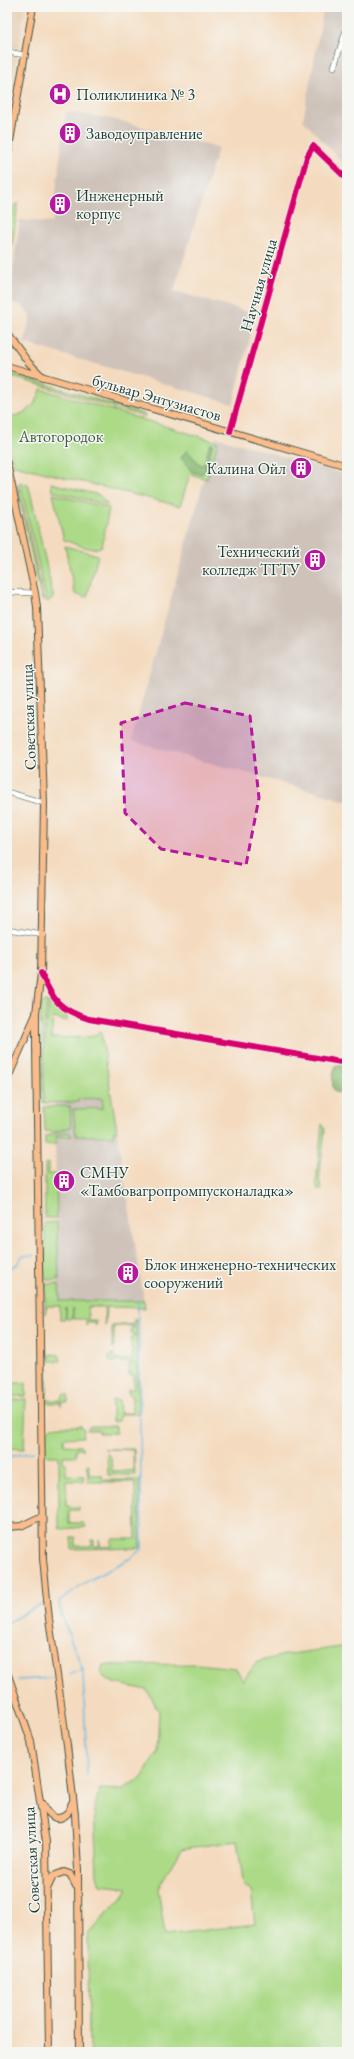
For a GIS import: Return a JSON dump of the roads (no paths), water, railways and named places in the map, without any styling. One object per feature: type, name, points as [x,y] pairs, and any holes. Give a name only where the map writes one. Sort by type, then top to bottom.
[{"type":"main road","points":[[7,159],[33,7]]},
{"type":"main road","points":[[7,333],[28,362],[45,378]]},
{"type":"main road","name":"бульвар Энтузиастов","points":[[7,366],[347,466]]},
{"type":"main road","name":"Советская улица","points":[[7,463],[35,593],[42,716],[44,803],[43,935],[42,973],[36,1012]]},
{"type":"main road","points":[[7,1080],[36,1012]]},
{"type":"main road","points":[[36,1012],[43,1559],[49,1619],[73,1798],[78,1894],[79,2052]]},
{"type":"main road","points":[[7,1527],[21,1526],[42,1516]]},
{"type":"main road","name":"Советская улица","points":[[7,1672],[31,1741],[41,1799],[46,1842],[49,2052]]},
{"type":"main road","points":[[41,1799],[48,1814],[53,1818],[59,1818],[67,1814],[73,1798]]},
{"type":"main road","points":[[47,1891],[53,1876],[64,1872],[70,1874],[75,1881],[78,1894]]},
{"type":"street","points":[[334,68],[347,27]]},
{"type":"street","points":[[7,52],[24,56]]},
{"type":"street","name":"Научная улица","points":[[230,432],[307,157],[313,146],[347,179]]},
{"type":"street","points":[[7,592],[35,593]]},
{"type":"street","points":[[7,792],[44,803]]},
{"type":"street","points":[[7,928],[43,935]]},
{"type":"street","points":[[42,973],[50,995],[60,1006],[70,1013],[89,1019],[347,1063]]},
{"type":"waterway","points":[[7,1269],[18,1264],[22,1256],[34,1255]]},
{"type":"waterway","points":[[83,1670],[61,1615],[59,1601],[86,1582],[129,1559],[142,1549],[138,1303]]},
{"type":"waterway","points":[[7,1457],[33,1452]]},
{"type":"waterway","points":[[7,1623],[41,1604]]},
{"type":"waterway","points":[[69,1674],[83,1670],[87,1775]]},
{"type":"waterway","points":[[18,1680],[52,1678]]},
{"type":"place","name":"Поликлиника № 3","points":[[60,94]]},
{"type":"place","name":"Заводоуправление","points":[[70,133]]},
{"type":"place","name":"Инженерный корпус","points":[[60,204]]},
{"type":"place","name":"Калина Ойл","points":[[301,468]]},
{"type":"place","name":"Технический колледж ТГТУ","points":[[315,560]]},
{"type":"place","name":"СМНУ «Тамбовагропромпусконаладка»","points":[[64,1181]]},
{"type":"place","name":"Блок инженерно-технических сооружений","points":[[128,1273]]},
{"type":"park label","name":"Автогородок","points":[[61,436]]}]
